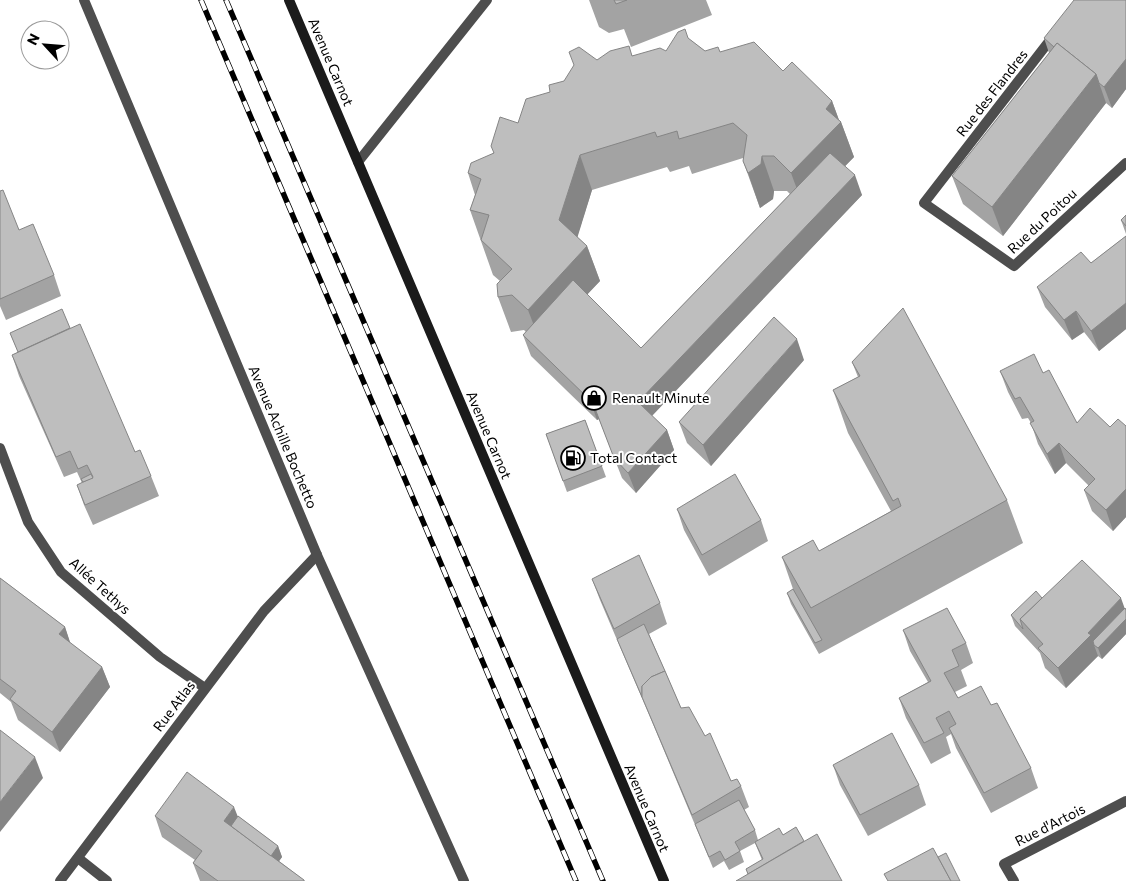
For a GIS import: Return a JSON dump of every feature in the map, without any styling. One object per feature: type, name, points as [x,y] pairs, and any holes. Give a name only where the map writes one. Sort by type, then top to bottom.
[{"type":"main road","name":"Avenue Carnot","points":[[290,0],[664,881]]},
{"type":"street","name":"Avenue Achille Bochetto","points":[[84,0],[318,555],[464,881]]},
{"type":"street","points":[[358,162],[487,0]]},
{"type":"street","name":"Rue des Flandres","points":[[924,203],[1063,23]]},
{"type":"street","name":"Rue du Poitou","points":[[924,203],[1014,266],[1126,163]]},
{"type":"street","name":"Allée Tethys","points":[[0,448],[28,522],[61,572],[160,657],[205,688]]},
{"type":"street","name":"Rue Atlas","points":[[60,881],[264,610],[318,555]]},
{"type":"street","name":"Rue d'Artois","points":[[1014,881],[1004,864],[1126,801]]},
{"type":"street","points":[[78,858],[107,881]]},
{"type":"building","points":[[614,0],[627,0],[616,4]]},
{"type":"building","points":[[1074,0],[1126,0],[1126,59],[1104,87],[1099,83],[1096,74],[1057,43],[1054,47],[1044,38]]},
{"type":"building","points":[[685,29],[688,38],[705,51],[718,47],[720,52],[754,42],[783,71],[792,62],[832,101],[826,109],[841,122],[791,173],[774,156],[762,156],[761,164],[748,173],[743,161],[747,135],[733,123],[679,139],[677,131],[657,137],[655,132],[580,155],[559,220],[587,246],[528,310],[512,295],[498,297],[497,284],[512,269],[481,240],[489,215],[470,210],[481,179],[468,173],[471,163],[494,153],[491,146],[500,117],[518,123],[526,99],[550,92],[549,85],[564,81],[574,65],[569,52],[579,47],[597,60],[610,51],[629,46],[632,56],[660,48],[666,51],[678,32]]},
{"type":"building","points":[[1057,43],[1096,74],[992,207],[952,176]]},
{"type":"building","points":[[830,153],[855,175],[638,402],[667,430],[628,473],[614,458],[591,398],[590,400],[523,335],[573,280],[641,348]]},
{"type":"building","points":[[3,190],[19,230],[33,224],[54,275],[0,299],[0,191]]},
{"type":"building","points":[[1126,215],[1126,226],[1121,220]]},
{"type":"building","points":[[1126,236],[1126,303],[1091,331],[1076,311],[1064,320],[1037,287],[1081,252],[1091,263]]},
{"type":"building","points":[[903,308],[1007,500],[811,608],[782,557],[813,540],[819,551],[901,506],[898,498],[893,501],[833,390],[860,376],[852,362]]},
{"type":"building","points":[[62,309],[70,328],[18,352],[10,333]]},
{"type":"building","points":[[774,317],[797,339],[703,445],[679,422]]},
{"type":"building","points":[[80,324],[135,452],[140,450],[151,476],[85,505],[77,485],[93,477],[87,465],[78,469],[70,451],[56,457],[12,355]]},
{"type":"building","points":[[1034,354],[1043,373],[1049,370],[1077,423],[1090,408],[1110,427],[1118,419],[1126,426],[1126,489],[1106,510],[1084,490],[1095,479],[1059,443],[1047,454],[1030,423],[1034,421],[1020,397],[1015,399],[1000,371]]},
{"type":"building","points":[[585,420],[602,466],[563,481],[546,434]]},
{"type":"building","points":[[91,474],[93,478],[83,482],[81,479]]},
{"type":"building","points":[[735,474],[761,520],[702,555],[677,509]]},
{"type":"building","points":[[639,555],[660,603],[614,629],[592,579]]},
{"type":"building","points":[[1082,560],[1121,598],[1088,633],[1091,635],[1058,668],[1038,648],[1043,644],[1020,619]]},
{"type":"building","points":[[0,578],[65,627],[59,634],[102,667],[52,732],[10,699],[16,691],[0,679]]},
{"type":"building","points":[[793,589],[822,640],[815,643],[787,593]]},
{"type":"building","points":[[1036,591],[1042,598],[1020,619],[1023,629],[1011,615]]},
{"type":"building","points":[[947,608],[966,643],[952,650],[959,666],[944,673],[958,698],[981,686],[991,705],[997,703],[1031,768],[984,793],[949,728],[956,724],[949,711],[936,718],[944,733],[924,743],[899,698],[931,681],[903,630]]},
{"type":"building","points":[[1125,608],[1126,619],[1098,648],[1094,645],[1093,641]]},
{"type":"building","points":[[644,624],[665,671],[651,677],[642,686],[642,697],[617,639]]},
{"type":"building","points":[[665,671],[681,708],[689,707],[705,736],[710,733],[731,781],[737,779],[741,786],[692,815],[642,697],[642,686],[651,677]]},
{"type":"building","points":[[0,730],[35,757],[0,802]]},
{"type":"building","points":[[892,733],[919,785],[860,815],[833,765]]},
{"type":"building","points":[[187,772],[234,807],[224,821],[304,881],[218,881],[193,863],[202,851],[155,816]]},
{"type":"building","points":[[739,800],[755,830],[735,842],[740,851],[725,860],[720,851],[709,857],[695,824]]},
{"type":"building","points":[[238,816],[278,846],[271,856],[231,826]]},
{"type":"building","points":[[796,827],[804,841],[748,874],[746,869],[763,859],[755,842],[779,828],[783,835]]},
{"type":"building","points":[[817,834],[842,881],[736,881]]},
{"type":"building","points":[[933,848],[951,881],[888,881],[884,874]]},
{"type":"building","points":[[946,853],[960,881],[951,881],[938,857]]},
{"type":"railway","points":[[201,0],[576,881]]},
{"type":"railway","points":[[226,0],[603,881]]},
{"type":"place","name":"Renault Minute","points":[[594,398]]},
{"type":"place","name":"Total Contact","points":[[573,458]]}]
